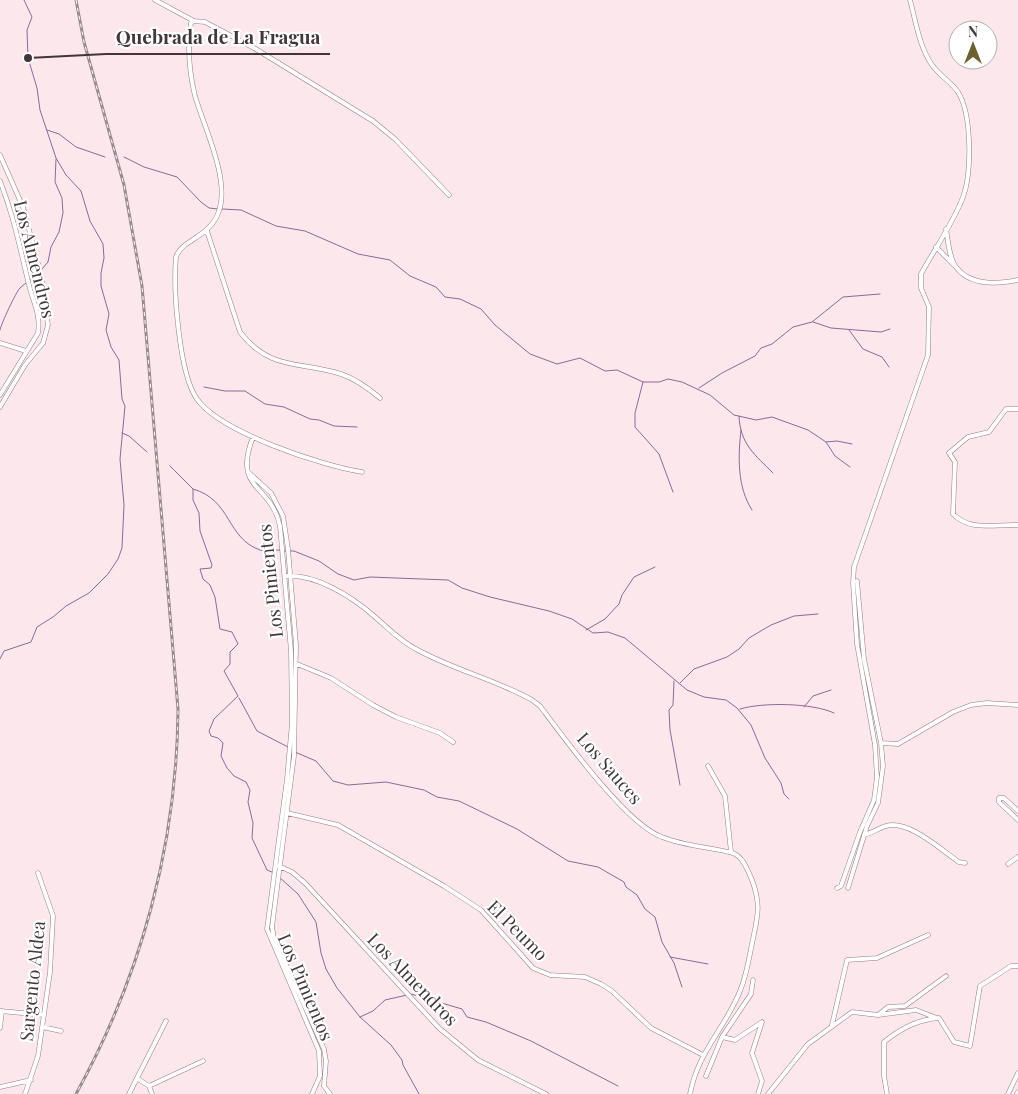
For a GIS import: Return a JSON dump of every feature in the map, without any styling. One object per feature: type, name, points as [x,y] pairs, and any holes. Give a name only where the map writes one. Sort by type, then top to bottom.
[{"type":"street","points":[[156,0],[194,21],[205,22],[246,44],[374,121],[395,139],[449,195]]},
{"type":"street","points":[[837,888],[841,886],[860,832],[874,800],[877,777],[875,745],[857,644],[853,583],[854,567],[928,355],[929,307],[921,288],[921,274],[963,196],[968,171],[969,141],[964,105],[958,92],[932,66],[926,53],[910,0]]},
{"type":"street","points":[[194,21],[191,23],[188,46],[190,74],[222,185],[219,211],[207,231],[181,248],[176,257],[179,327],[186,370],[195,398],[211,414],[253,437],[338,469],[362,472]]},
{"type":"street","points":[[374,121],[378,116]]},
{"type":"street","name":"Los Almendros","points":[[0,155],[23,208],[41,275],[48,325],[45,339],[25,365],[0,407]]},
{"type":"street","name":"Los Almendros","points":[[0,181],[15,222],[28,284],[38,310],[38,333],[0,395]]},
{"type":"street","points":[[946,229],[956,267]]},
{"type":"street","points":[[207,231],[240,332],[251,345],[270,358],[354,379],[380,398]]},
{"type":"street","points":[[936,246],[956,267],[974,280],[999,284],[1018,280]]},
{"type":"street","points":[[0,343],[26,351]]},
{"type":"street","name":"Los Almendros","points":[[32,343],[41,345]]},
{"type":"street","points":[[1018,409],[1006,409],[989,432],[968,437],[949,453],[955,462],[953,514],[962,522],[986,526],[1018,525]]},
{"type":"street","points":[[248,472],[246,456],[253,437]]},
{"type":"street","name":"Los Pimientos","points":[[248,472],[271,493],[281,510],[286,529],[297,664],[294,756],[272,932],[324,1049],[326,1061],[324,1086]]},
{"type":"street","name":"Los Pimientos","points":[[248,472],[249,480],[270,501],[278,516],[285,576],[292,696],[290,752],[268,916],[268,933],[319,1050],[321,1066],[317,1086]]},
{"type":"street","name":"Los Sauces","points":[[285,576],[304,576],[337,591],[358,603],[395,635],[417,650],[532,700],[540,706],[616,800],[653,833],[672,840],[731,852]]},
{"type":"street","points":[[848,888],[864,835],[878,803],[881,790],[882,743],[864,659],[857,581]]},
{"type":"street","points":[[297,664],[331,678],[372,704],[396,716],[440,733],[453,742]]},
{"type":"street","points":[[882,743],[898,744],[903,742],[953,712],[971,704],[1018,705]]},
{"type":"street","points":[[690,1094],[694,1074],[703,1055],[740,992],[759,912],[759,900],[747,867],[738,855],[731,852],[725,796],[708,766]]},
{"type":"street","points":[[1018,811],[1004,798],[999,798],[999,802],[1018,820]]},
{"type":"street","name":"El Peumo","points":[[282,812],[338,825],[444,886],[481,910],[533,968],[550,975],[585,976],[601,984],[612,991],[652,1028],[703,1055]]},
{"type":"street","points":[[864,835],[886,826],[897,825],[922,836],[959,862],[965,863]]},
{"type":"street","points":[[1008,864],[1018,857]]},
{"type":"street","name":"Los Almendros","points":[[275,865],[292,872],[305,883],[379,966],[451,1038],[478,1060],[546,1094]]},
{"type":"street","name":"Sargento Aldea","points":[[25,1094],[32,1080],[50,972],[53,912],[38,873]]},
{"type":"street","points":[[832,1025],[847,960],[877,958],[928,935]]},
{"type":"street","points":[[768,1094],[808,1044],[852,1012],[878,1015],[916,1010],[939,1018],[954,1042],[970,1046],[980,986],[1011,966],[1018,966]]},
{"type":"street","points":[[878,1015],[888,1007],[905,1006],[946,976]]},
{"type":"street","points":[[706,1076],[722,1037],[751,994],[753,980]]},
{"type":"street","points":[[0,1028],[1,1011],[44,1015]]},
{"type":"street","points":[[887,1094],[884,1076],[884,1042],[923,1019],[939,1018]]},
{"type":"street","points":[[129,1094],[166,1021]]},
{"type":"street","points":[[722,1037],[734,1040],[762,1022],[752,1052],[762,1081],[758,1094]]},
{"type":"street","points":[[42,1026],[61,1031]]},
{"type":"street","points":[[148,1086],[203,1061]]},
{"type":"street","points":[[1008,1094],[1018,1073]]},
{"type":"street","points":[[138,1079],[148,1086],[152,1094]]},
{"type":"street","points":[[0,1087],[32,1080]]},
{"type":"street","points":[[312,1094],[317,1086],[324,1086],[330,1094]]},
{"type":"waterway","points":[[0,659],[4,651],[31,642],[37,627],[66,606],[89,593],[108,574],[118,559],[122,548],[124,505],[120,459],[125,406],[122,399],[119,360],[111,347],[106,330],[109,314],[101,286],[104,258],[103,244],[90,221],[81,191],[66,175],[56,158],[40,110],[37,88],[28,58],[27,30],[32,17],[24,0]]},
{"type":"waterway","points":[[47,130],[59,134],[76,147],[105,157]]},
{"type":"waterway","points":[[124,157],[144,167],[177,177],[201,202],[209,208],[218,209]]},
{"type":"waterway","points":[[41,270],[48,262],[51,247],[59,232],[63,213],[62,198],[55,182],[56,159]]},
{"type":"waterway","points":[[222,209],[241,210],[276,226],[305,231],[358,254],[390,260],[410,276],[436,287],[445,297],[460,299],[481,309],[495,325],[530,354],[557,364],[580,358],[605,371],[617,370],[643,382],[659,382],[668,379],[682,382],[710,395],[734,415],[756,420],[772,417],[808,430],[826,442],[835,456],[850,467]]},
{"type":"waterway","points":[[0,330],[18,291],[38,273]]},
{"type":"waterway","points":[[699,388],[722,373],[755,356],[761,348],[772,344],[793,327],[812,322],[843,297],[880,294]]},
{"type":"waterway","points":[[813,322],[831,328],[881,332],[890,329]]},
{"type":"waterway","points":[[849,330],[863,349],[882,357],[889,367]]},
{"type":"waterway","points":[[643,382],[635,413],[635,427],[659,454],[673,492]]},
{"type":"waterway","points":[[204,387],[225,391],[245,391],[265,404],[284,407],[310,419],[319,420],[334,426],[357,427]]},
{"type":"waterway","points":[[739,416],[745,442],[773,473]]},
{"type":"waterway","points":[[741,430],[739,450],[741,481],[752,510]]},
{"type":"waterway","points":[[122,433],[129,436],[147,452]]},
{"type":"waterway","points":[[826,442],[837,441],[852,444]]},
{"type":"waterway","points":[[170,466],[193,489],[193,500],[199,513],[200,531],[212,565],[211,568],[200,569],[203,579],[210,585],[215,597],[220,629],[232,632],[238,644],[230,652],[230,664],[224,671],[238,696],[214,719],[209,731],[211,736],[218,738],[223,743],[221,756],[227,768],[234,776],[246,782],[250,790],[248,802],[253,823],[252,838],[267,870],[274,873]]},
{"type":"waterway","points":[[193,489],[206,494],[215,501],[241,537],[249,544],[262,551],[280,550]]},
{"type":"waterway","points":[[284,551],[294,551],[319,561],[338,574],[354,580],[370,577],[448,580],[462,588],[490,597],[549,611],[572,619],[593,633],[608,632],[625,638],[687,690],[704,697],[726,700],[737,708],[751,725],[765,758],[781,783],[784,794],[789,799]]},
{"type":"waterway","points":[[586,630],[605,619],[619,604],[622,595],[634,577],[655,567]]},
{"type":"waterway","points":[[680,683],[694,669],[727,657],[739,649],[749,638],[771,625],[794,616],[818,614]]},
{"type":"waterway","points":[[674,681],[673,705],[669,710],[670,730],[680,785]]},
{"type":"waterway","points":[[804,707],[813,696],[831,690]]},
{"type":"waterway","points":[[239,698],[257,731],[288,747]]},
{"type":"waterway","points":[[740,709],[761,705],[801,705],[834,713]]},
{"type":"waterway","points":[[295,752],[316,761],[333,781],[348,785],[386,782],[424,790],[437,797],[459,801],[517,829],[568,861],[598,867],[624,882],[626,887],[637,895],[645,909],[655,917],[662,942],[674,963],[682,987]]},
{"type":"waterway","points":[[279,877],[298,894],[316,922],[321,953],[326,969],[337,988],[360,1017],[391,1045],[402,1060],[419,1094]]},
{"type":"waterway","points":[[670,957],[708,964]]},
{"type":"waterway","points":[[411,994],[462,1009],[467,1017],[486,1022],[531,1041],[618,1086]]},
{"type":"waterway","points":[[360,1017],[373,1011],[385,1000],[407,995]]},
{"type":"railway","points":[[76,0],[84,42],[124,185],[142,286],[178,709],[176,760],[171,810],[151,908],[137,956],[119,1003],[99,1049],[76,1094]]},
{"type":"place","name":"Quebrada de La Fragua","points":[[28,58]]}]
